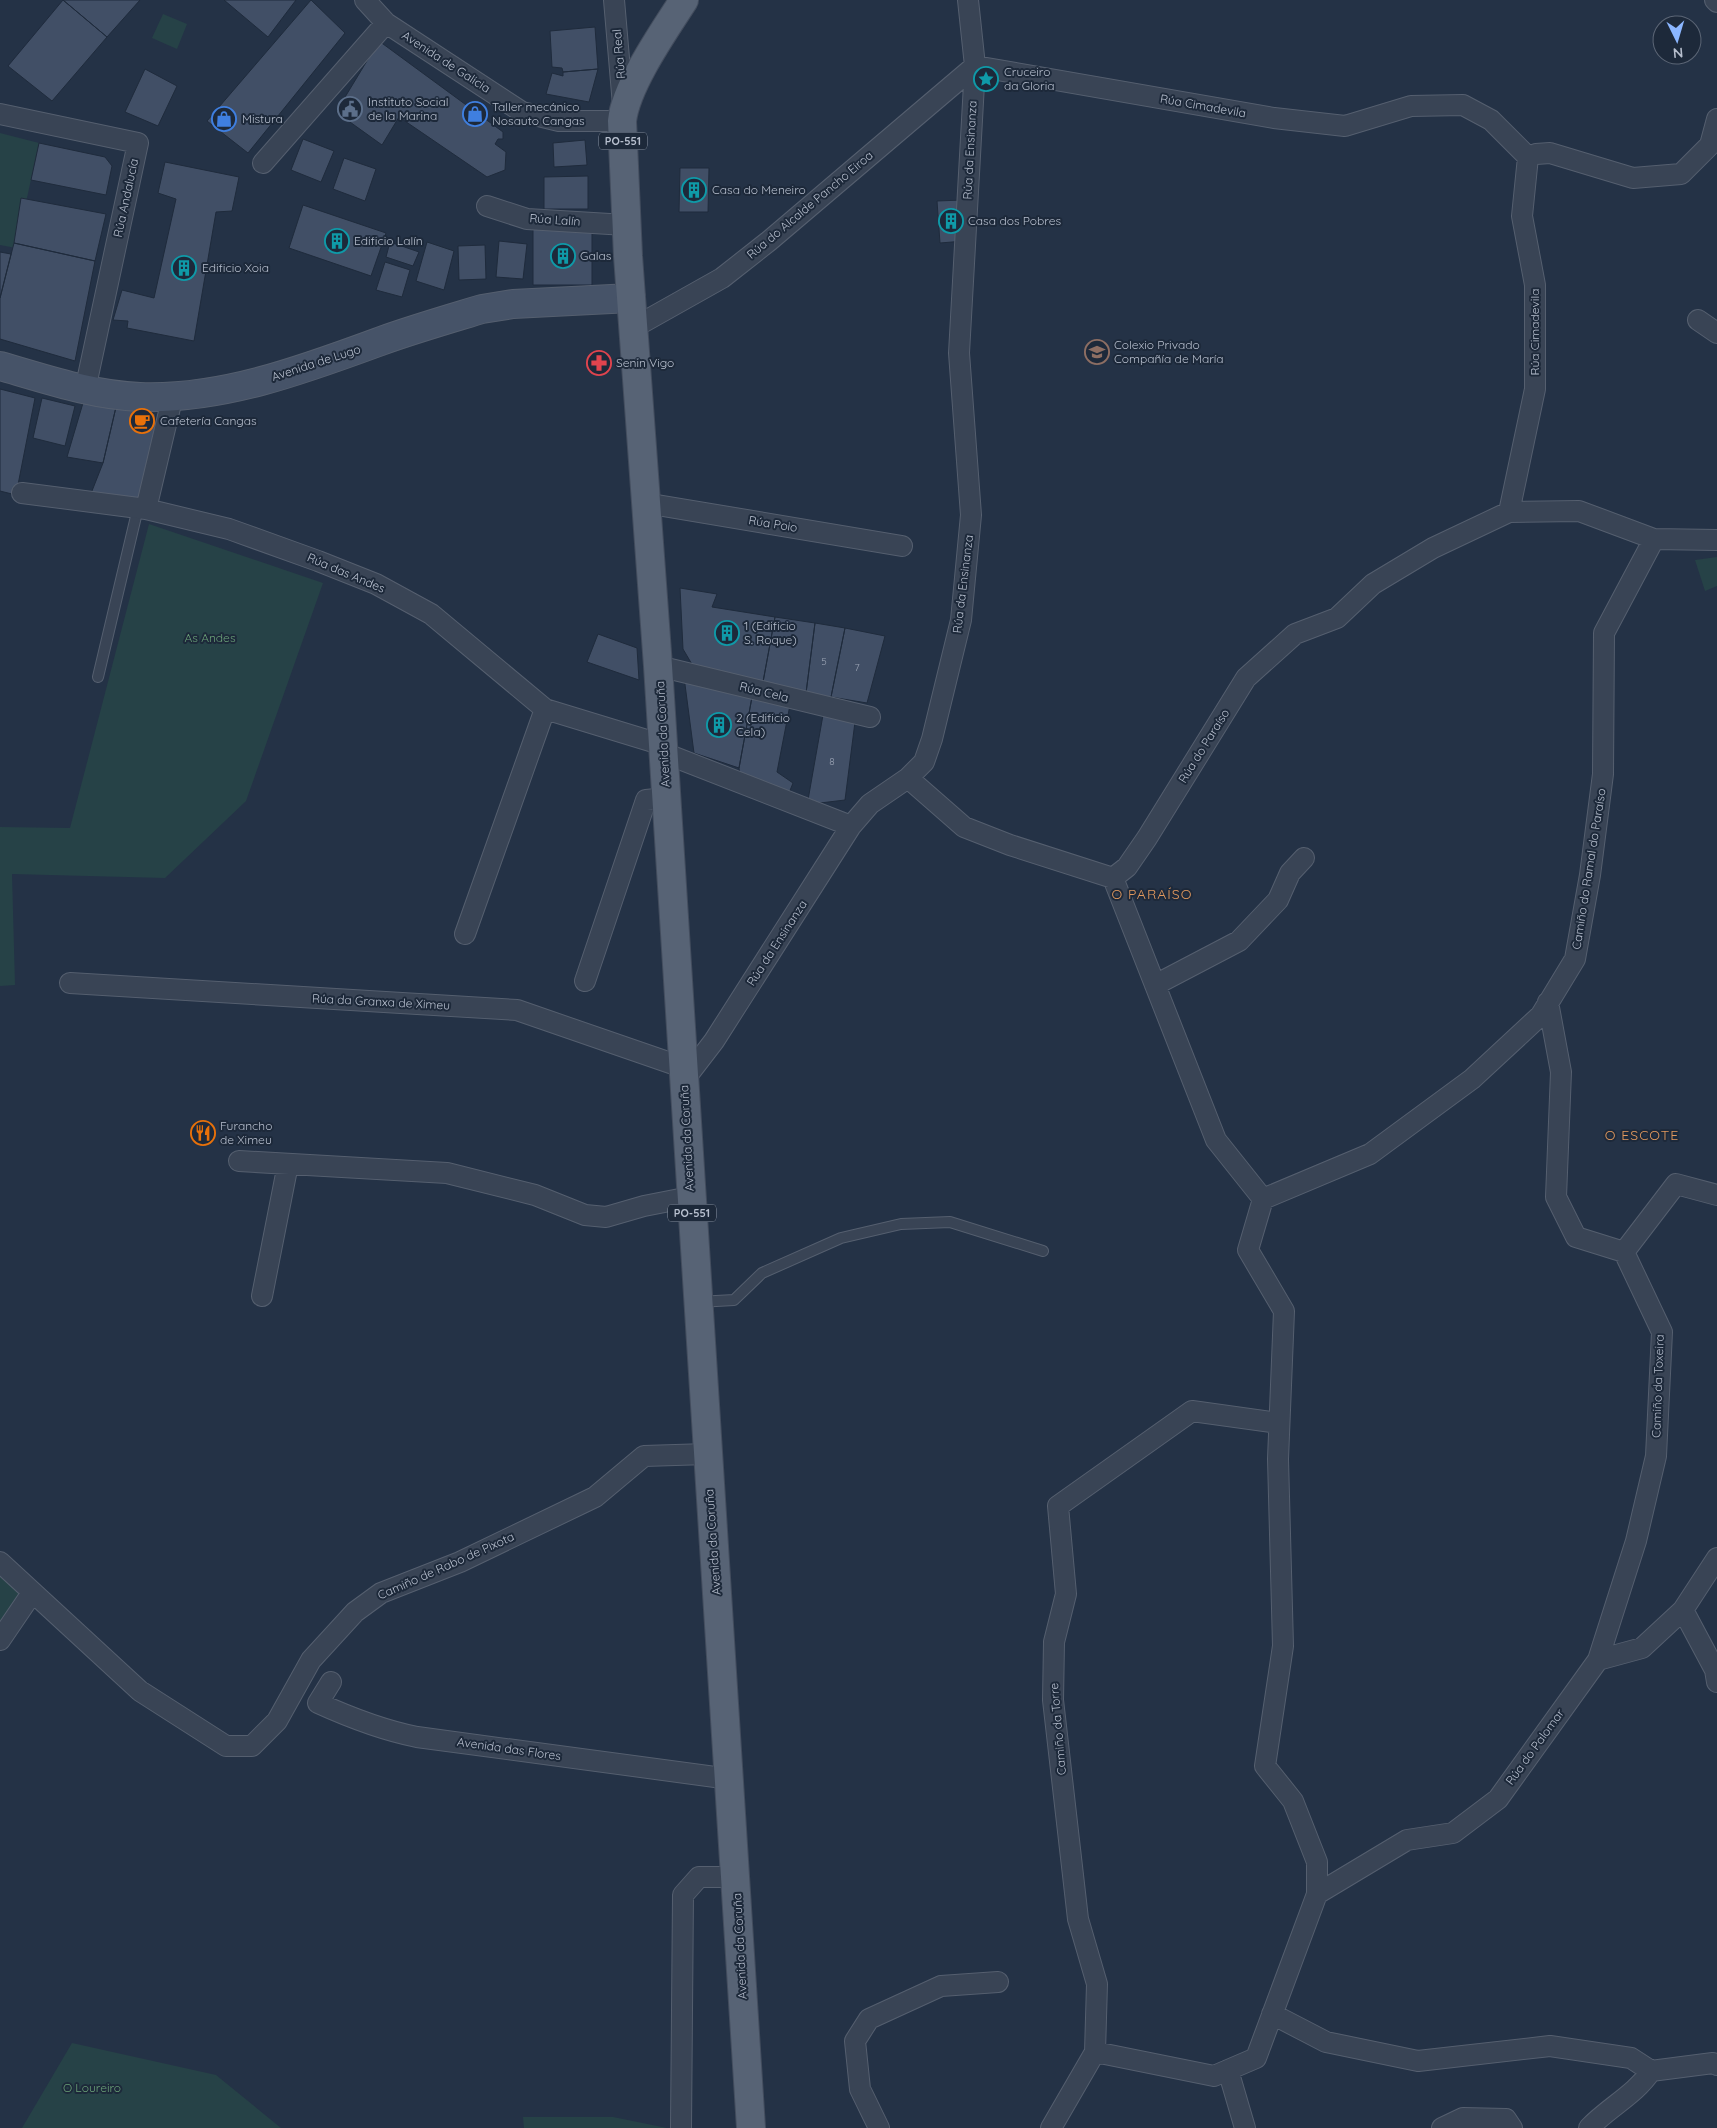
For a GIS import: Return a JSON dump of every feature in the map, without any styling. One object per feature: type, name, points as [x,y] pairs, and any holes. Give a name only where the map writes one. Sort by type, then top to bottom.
[{"type":"main road","name":"PO-551","points":[[631,298],[626,224],[623,114],[631,89],[684,0]]},
{"type":"main road","name":"Avenida da Coruña","points":[[631,298],[664,749],[690,1197],[730,1779],[751,2128]]},
{"type":"street","name":"Avenida de Galicia","points":[[364,0],[386,23],[522,112],[559,121],[623,114]]},
{"type":"street","name":"Rúa Real","points":[[614,0],[623,114]]},
{"type":"street","name":"Rúa da Ensinanza","points":[[683,1074],[714,1041],[851,826],[870,804],[908,778],[924,762],[932,739],[961,620],[971,515],[960,353],[975,66],[968,0]]},
{"type":"street","points":[[263,163],[386,23]]},
{"type":"street","name":"Rúa Cimadevila","points":[[975,66],[1274,118],[1345,126],[1411,106],[1463,105],[1491,120],[1528,157],[1522,216],[1535,285],[1535,389],[1509,512]]},
{"type":"street","name":"Rúa do Alcalde Pancho Eiroa","points":[[634,328],[722,278],[769,241],[975,66]]},
{"type":"street","name":"Rúa Andalucía","points":[[0,114],[138,143],[84,390]]},
{"type":"street","points":[[1528,157],[1536,154],[1550,153],[1633,178],[1681,174],[1710,145],[1717,118]]},
{"type":"street","name":"Rúa Lalín","points":[[486,206],[527,219],[626,224]]},
{"type":"street","name":"Avenida de Lugo","points":[[0,366],[84,390],[140,397],[173,395],[260,381],[482,308],[513,304],[631,298]]},
{"type":"street","points":[[1698,320],[1717,333]]},
{"type":"street","points":[[142,508],[173,395]]},
{"type":"street","name":"Rúa das Andes","points":[[22,493],[142,508],[229,529],[376,584],[431,614],[545,709],[664,749],[851,826]]},
{"type":"street","name":"Rúa Poio","points":[[645,503],[902,546]]},
{"type":"street","points":[[1509,512],[1579,511],[1654,540],[1717,540]]},
{"type":"street","name":"Rúa do Paraíso","points":[[1113,878],[1127,867],[1147,838],[1246,678],[1294,634],[1337,618],[1373,584],[1433,548],[1509,512]]},
{"type":"street","name":"Camiño do Ramal do Paraíso","points":[[1263,1199],[1370,1154],[1472,1079],[1541,1014],[1575,959],[1590,875],[1603,774],[1604,633],[1654,540]]},
{"type":"street","name":"Rúa Cela","points":[[658,666],[870,717]]},
{"type":"street","points":[[465,934],[545,709]]},
{"type":"street","points":[[908,778],[964,827],[1010,846],[1113,878],[1216,1140],[1263,1199],[1248,1250],[1284,1311],[1278,1459],[1283,1646],[1265,1766],[1293,1801],[1317,1862],[1317,1894],[1256,2058],[1214,2076],[1095,2052],[1052,2128]]},
{"type":"street","points":[[585,981],[646,800],[666,798]]},
{"type":"street","points":[[1155,985],[1239,941],[1278,900],[1290,873],[1304,858]]},
{"type":"street","name":"Rúa da Granxa de Ximeu","points":[[70,983],[516,1010],[683,1074]]},
{"type":"street","points":[[1548,1002],[1562,1072],[1556,1197],[1576,1237],[1624,1252],[1676,1184],[1717,1195]]},
{"type":"street","points":[[238,1161],[447,1173],[535,1195],[585,1215],[606,1217],[644,1206],[690,1197]]},
{"type":"street","points":[[262,1296],[288,1164]]},
{"type":"street","name":"Camiño da Toxeira","points":[[1598,1660],[1636,1541],[1656,1456],[1662,1332],[1624,1252]]},
{"type":"street","name":"Camiño da Torre","points":[[1095,2052],[1097,1984],[1078,1919],[1053,1700],[1054,1642],[1066,1594],[1058,1506],[1192,1411],[1279,1423]]},
{"type":"street","name":"Camiño de Rabo de Pixota","points":[[0,1562],[140,1691],[226,1746],[252,1746],[277,1721],[312,1660],[355,1612],[381,1593],[460,1562],[595,1497],[644,1456],[707,1454]]},
{"type":"street","points":[[1598,1660],[1642,1648],[1683,1610],[1717,1558]]},
{"type":"street","points":[[0,1640],[32,1593]]},
{"type":"street","points":[[1683,1610],[1715,1670],[1717,1682]]},
{"type":"street","name":"Rúa do Palomar","points":[[1317,1894],[1407,1840],[1453,1833],[1498,1799],[1598,1660]]},
{"type":"street","name":"Avenida das Flores","points":[[331,1682],[318,1703],[351,1718],[385,1730],[417,1737],[730,1779]]},
{"type":"street","points":[[680,2128],[683,1895],[699,1878],[736,1877]]},
{"type":"street","points":[[879,2128],[860,2089],[855,2041],[868,2019],[941,1986],[998,1982]]},
{"type":"street","points":[[1272,2014],[1326,2042],[1418,2061],[1550,2046],[1631,2058],[1652,2071],[1717,2065]]},
{"type":"street","points":[[1228,2070],[1245,2128]]},
{"type":"street","points":[[1589,2128],[1604,2113],[1641,2087],[1652,2071]]},
{"type":"street","points":[[1442,2128],[1463,2118],[1506,2119],[1512,2128]]},
{"type":"lane","points":[[98,677],[142,508]]},
{"type":"lane","points":[[697,1302],[734,1300],[762,1273],[841,1238],[901,1224],[950,1222],[1043,1251]]},
{"type":"green space","points":[[163,14],[187,24],[177,49],[152,38]]},
{"type":"green space","points":[[0,133],[39,143],[16,248],[0,245]]},
{"type":"green space","name":"As Andes","points":[[149,524],[323,583],[246,801],[165,878],[12,874],[15,985],[0,986],[0,827],[70,828]]},
{"type":"green space","points":[[1717,557],[1717,586],[1705,591],[1695,560]]},
{"type":"green space","points":[[0,1562],[32,1593],[0,1640]]},
{"type":"green space","name":"O Loureiro","points":[[72,2043],[216,2075],[281,2128],[22,2128]]},
{"type":"green space","points":[[523,2117],[613,2117],[667,2128],[524,2128]]},
{"type":"building","points":[[63,0],[107,37],[52,101],[8,66]]},
{"type":"building","points":[[63,0],[140,0],[107,37]]},
{"type":"building","points":[[224,0],[296,0],[268,37]]},
{"type":"building","points":[[311,0],[345,33],[248,153],[207,121]]},
{"type":"building","points":[[595,27],[598,69],[563,72],[562,68],[552,67],[550,31]]},
{"type":"building","points":[[379,41],[503,132],[503,139],[498,139],[495,144],[506,152],[505,170],[487,177],[399,117],[382,145],[336,112]]},
{"type":"building","points":[[145,69],[177,86],[158,126],[125,112]]},
{"type":"building","points":[[598,69],[589,102],[546,94],[552,73],[563,76],[563,72]]},
{"type":"building","points":[[303,139],[334,151],[321,182],[291,170]]},
{"type":"building","points":[[585,140],[587,165],[554,167],[553,143]]},
{"type":"building","points":[[39,143],[105,157],[112,166],[106,195],[31,180]]},
{"type":"building","points":[[344,158],[376,169],[365,201],[333,189]]},
{"type":"building","name":"Edificio Xoia","points":[[165,162],[239,177],[232,211],[216,212],[194,341],[127,328],[128,321],[113,320],[122,290],[154,298],[176,199],[158,193]]},
{"type":"building","name":"Casa do Meneiro","points":[[680,168],[709,168],[708,212],[679,212]]},
{"type":"building","points":[[588,176],[588,209],[544,209],[544,177]]},
{"type":"building","points":[[21,198],[106,214],[95,261],[14,243]]},
{"type":"building","name":"Casa dos Pobres","points":[[963,200],[964,241],[940,243],[937,201]]},
{"type":"building","name":"Edificio Lalín","points":[[303,205],[386,233],[371,276],[289,248]]},
{"type":"building","name":"Galas","points":[[533,227],[592,227],[592,285],[533,285]]},
{"type":"building","points":[[499,241],[527,244],[523,279],[496,277]]},
{"type":"building","points":[[390,242],[419,252],[413,266],[386,257]]},
{"type":"building","points":[[427,242],[454,251],[444,290],[416,281]]},
{"type":"building","points":[[14,243],[95,261],[75,361],[0,339],[0,298]]},
{"type":"building","points":[[485,245],[486,279],[459,280],[458,246]]},
{"type":"building","points":[[0,252],[11,254],[0,298]]},
{"type":"building","points":[[385,262],[410,270],[402,297],[376,290]]},
{"type":"building","points":[[0,389],[35,398],[16,495],[0,491]]},
{"type":"building","points":[[42,398],[75,406],[65,446],[33,438]]},
{"type":"building","points":[[83,403],[116,407],[103,463],[67,457]]},
{"type":"building","points":[[140,406],[155,414],[156,423],[139,501],[90,496],[103,463],[116,407]]},
{"type":"building","name":"1 (Edificio S. Roque)","points":[[680,588],[717,594],[712,607],[775,617],[763,682],[693,666],[683,649]]},
{"type":"building","points":[[775,617],[815,623],[806,693],[763,682]]},
{"type":"building","points":[[815,623],[845,628],[831,697],[806,693]]},
{"type":"building","points":[[845,628],[885,636],[867,703],[831,697]]},
{"type":"building","points":[[598,634],[637,648],[639,680],[587,662]]},
{"type":"building","name":"2 (Edificio Cela)","points":[[684,677],[752,697],[739,768],[694,753]]},
{"type":"building","points":[[752,697],[790,705],[777,772],[793,783],[789,793],[740,776],[739,768]]},
{"type":"building","points":[[823,715],[855,722],[845,800],[820,803],[808,800]]},
{"type":"place","name":"Cruceiro da Gloria","points":[[986,79]]},
{"type":"place","name":"Instituto Social de la Marina","points":[[350,109]]},
{"type":"place","name":"Taller mecánico Nosauto Cangas","points":[[475,114]]},
{"type":"place","name":"Mistura","points":[[224,119]]},
{"type":"place","name":"Casa do Meneiro","points":[[694,190]]},
{"type":"place","name":"Casa dos Pobres","points":[[951,221]]},
{"type":"place","name":"Edificio Lalín","points":[[337,241]]},
{"type":"place","name":"Galas","points":[[563,256]]},
{"type":"place","name":"Edificio Xoia","points":[[184,268]]},
{"type":"place","name":"Colexio Privado Compañía de María","points":[[1097,352]]},
{"type":"place","name":"Senin Vigo","points":[[599,363]]},
{"type":"place","name":"Cafetería Cangas","points":[[142,421]]},
{"type":"place","name":"1 (Edificio S. Roque)","points":[[727,633]]},
{"type":"place","name":"2 (Edificio Cela)","points":[[719,725]]},
{"type":"place","name":"Furancho de Ximeu","points":[[203,1133]]},
{"type":"district","name":"O PARAÍSO","points":[[1152,894]]},
{"type":"district","name":"O ESCOTE","points":[[1642,1135]]}]
